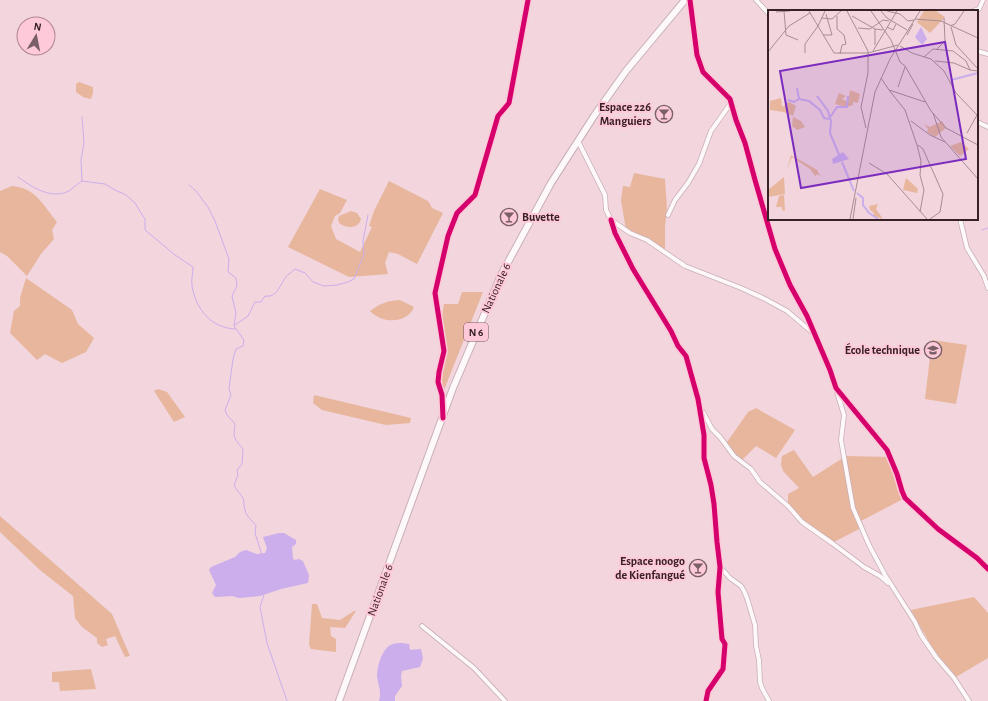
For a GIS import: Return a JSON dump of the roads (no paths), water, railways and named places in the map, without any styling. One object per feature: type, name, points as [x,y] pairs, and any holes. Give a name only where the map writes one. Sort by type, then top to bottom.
[{"type":"main road","name":"Nationale 6","points":[[339,701],[465,357],[501,275],[541,201],[578,141],[626,71],[685,0]]},
{"type":"street","points":[[443,418],[442,395],[438,382],[444,351],[435,293],[448,236],[457,213],[475,195],[498,116],[509,103],[528,0]]},
{"type":"street","points":[[695,0],[690,2],[697,55],[702,72],[726,94],[731,103],[745,143],[754,180],[776,249],[790,285],[830,370],[836,388],[844,415],[841,440],[853,508],[869,545],[892,587],[915,622],[921,635],[932,652],[954,678],[970,701]]},
{"type":"street","points":[[756,0],[768,13]]},
{"type":"street","points":[[976,10],[979,9],[983,0]]},
{"type":"street","points":[[978,51],[988,54]]},
{"type":"street","points":[[668,215],[675,200],[688,183],[699,164],[711,130],[731,103]]},
{"type":"street","points":[[978,122],[988,126]]},
{"type":"street","points":[[578,141],[605,195],[606,210],[615,233],[633,269],[668,326],[678,346],[686,356],[701,408],[704,435],[704,458],[711,484],[720,567],[718,592],[722,639],[725,644],[723,669],[708,691],[706,701]]},
{"type":"street","points":[[611,220],[630,233],[647,240],[685,266],[765,299],[786,311],[814,334]]},
{"type":"street","points":[[960,220],[967,248],[984,276],[988,288]]},
{"type":"street","points":[[836,388],[887,450],[905,498],[938,529],[977,558],[988,569]]},
{"type":"street","points":[[701,408],[712,429],[734,456],[751,469],[760,482],[788,506],[802,522],[864,567],[880,576],[892,587]]},
{"type":"street","points":[[720,567],[730,578],[741,586],[747,598],[754,625],[759,660],[760,682],[769,701]]},
{"type":"street","points":[[422,626],[474,668],[505,701]]},
{"type":"waterway","points":[[82,117],[84,143],[81,160],[82,181],[105,184],[126,195],[135,203],[145,219],[145,230],[175,255],[193,267],[192,284],[194,294],[206,316],[219,325],[226,328],[235,329]]},
{"type":"waterway","points":[[18,177],[29,185],[42,191],[55,194],[69,191],[82,181]]},
{"type":"waterway","points":[[189,185],[196,191],[208,207],[215,221],[229,259],[228,272],[236,278],[237,286],[232,296],[236,313],[234,326],[244,340],[243,346],[236,349],[233,359],[229,389],[231,395],[225,410],[227,415],[235,424],[235,438],[243,449],[242,464],[237,470],[238,475],[234,485],[243,498],[244,508],[249,518],[256,525],[255,533],[262,555]]},
{"type":"waterway","points":[[235,325],[248,316],[255,302],[261,302],[265,296],[275,293],[286,277],[295,269],[305,273],[313,282],[324,286],[337,285],[354,279],[364,254],[363,241],[368,215]]},
{"type":"waterway","points":[[982,230],[988,228]]},
{"type":"waterway","points":[[264,595],[260,607],[267,643],[287,701]]},
{"type":"place","name":"Espace 226 Manguiers","points":[[664,114]]},
{"type":"place","name":"Buvette","points":[[509,217]]},
{"type":"place","name":"École technique","points":[[933,350]]},
{"type":"place","name":"Espace noogo de Kienfangué","points":[[698,568]]}]
